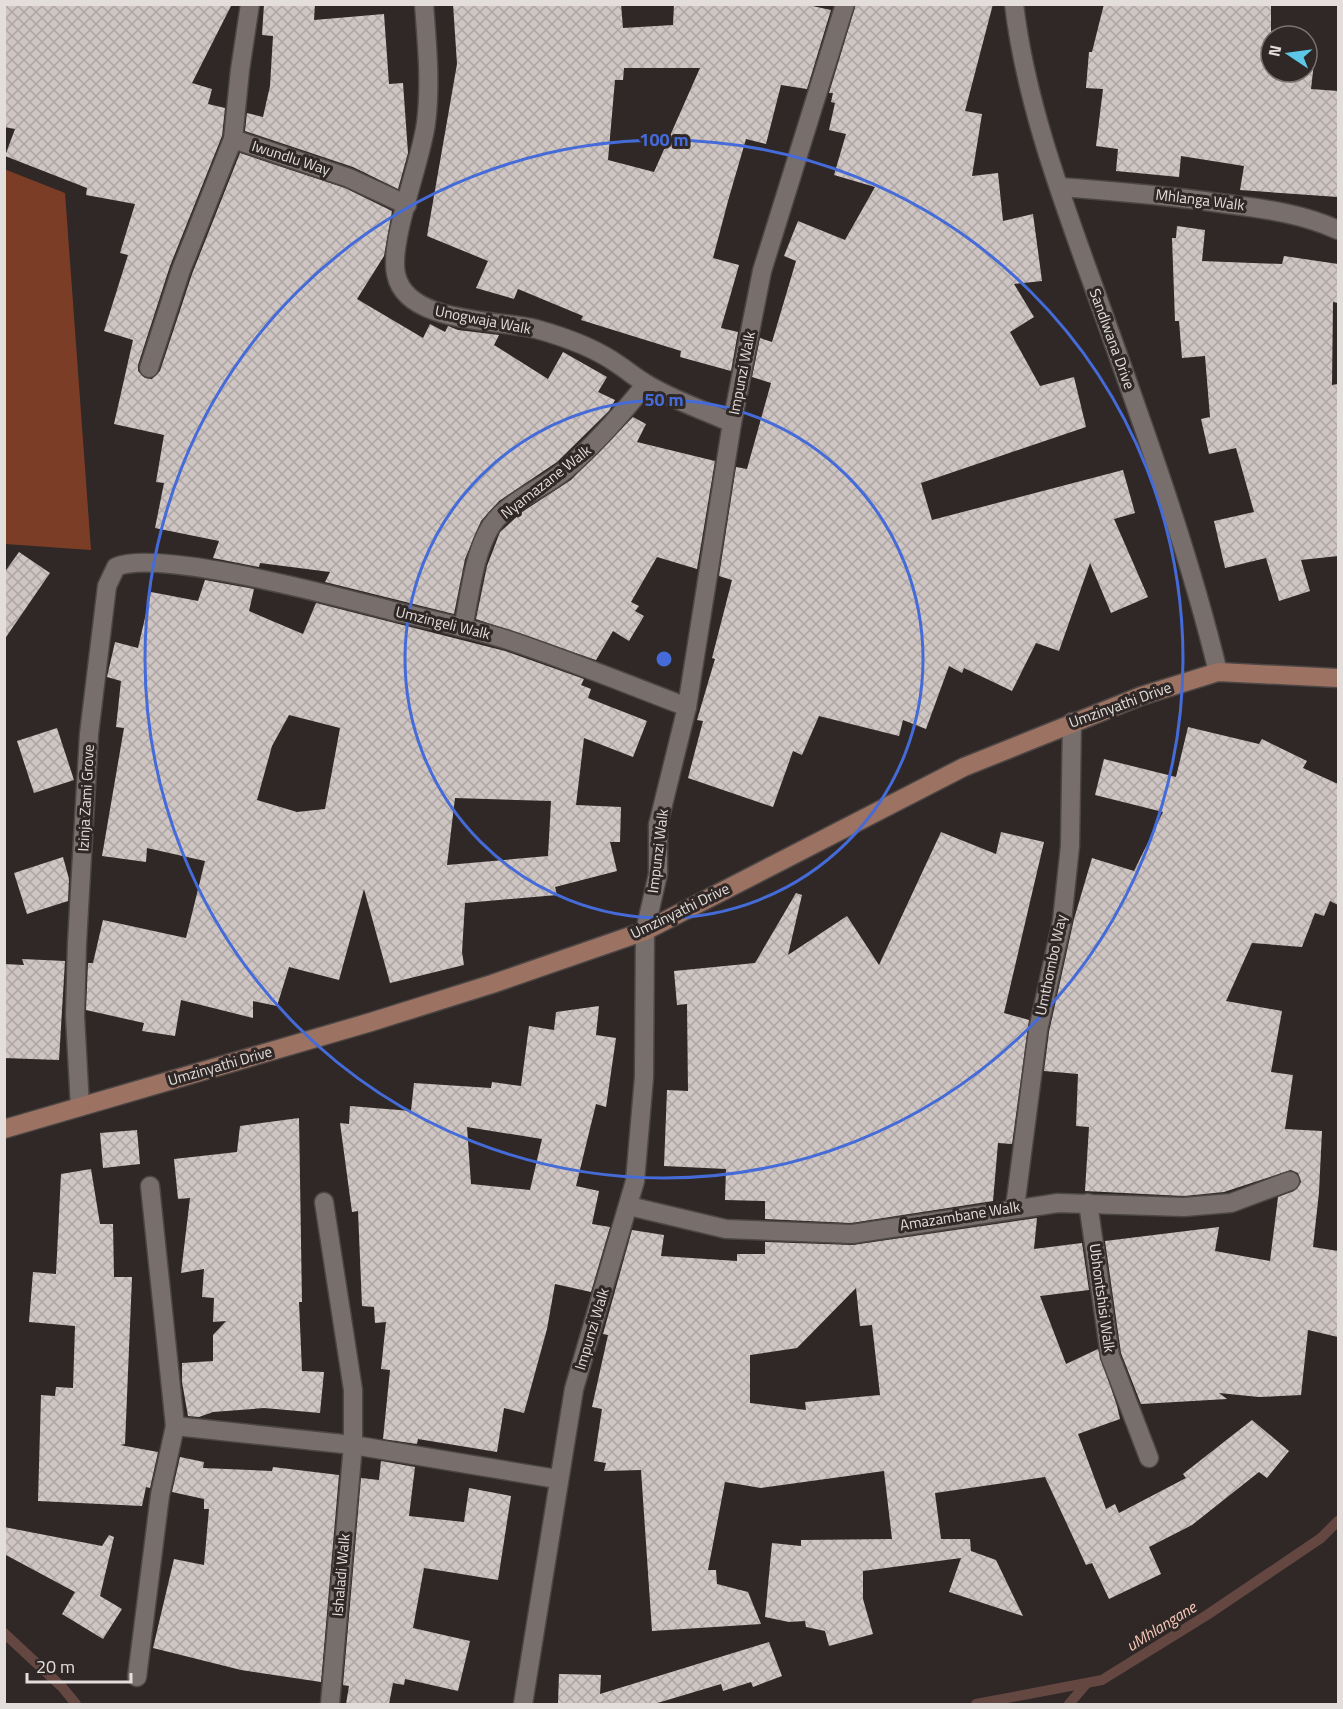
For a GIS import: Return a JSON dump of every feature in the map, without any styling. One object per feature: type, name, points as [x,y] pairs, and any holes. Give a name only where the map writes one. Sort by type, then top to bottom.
[{"type":"street","name":"Iwundlu Way","points":[[250,4],[233,139],[350,178],[407,205]]},
{"type":"street","name":"Unogwaja Walk","points":[[424,4],[429,90],[426,123],[398,237],[395,273],[405,296],[435,312],[533,329],[566,338],[618,364],[646,384],[732,423]]},
{"type":"street","name":"Impunzi Walk","points":[[523,1704],[557,1479],[574,1389],[635,1181],[644,1077],[645,931],[658,874],[658,825],[687,707],[732,423],[762,271],[845,4]]},
{"type":"street","name":"Sandlwana Drive","points":[[1014,4],[1036,116],[1152,453],[1206,625],[1218,672]]},
{"type":"street","points":[[149,368],[181,270],[233,139]]},
{"type":"street","name":"Mhlanga Walk","points":[[1059,187],[1175,196],[1254,207],[1291,213],[1338,230]]},
{"type":"street","name":"Nyamazane Walk","points":[[463,628],[477,564],[491,526],[504,512],[562,472],[601,437],[646,384]]},
{"type":"street","name":"Izinja Zami Grove","points":[[80,1107],[75,1016],[77,943],[89,734],[106,586],[113,572],[122,564],[191,566]]},
{"type":"street","name":"Umzingeli Walk","points":[[191,566],[315,592],[463,628],[515,643],[687,707]]},
{"type":"street","name":"Umzinyathi Drive","points":[[4,1129],[371,1022],[492,984],[645,931],[964,768],[1072,722],[1218,672],[1338,678]]},
{"type":"street","name":"Umthombo Way","points":[[1015,1207],[1038,1030],[1062,921],[1070,846],[1072,722]]},
{"type":"street","name":"Amazambane Walk","points":[[629,1206],[726,1230],[852,1234],[1015,1207],[1058,1203],[1184,1207],[1231,1203],[1290,1181]]},
{"type":"street","points":[[136,1677],[160,1495],[175,1426],[150,1186]]},
{"type":"street","name":"Ishaladi Walk","points":[[324,1202],[353,1390],[353,1445],[330,1704]]},
{"type":"street","name":"Ubhontshisi Walk","points":[[1088,1203],[1110,1356],[1149,1458]]},
{"type":"street","points":[[175,1426],[353,1445],[557,1479]]},
{"type":"shaded area","points":[[4,169],[65,193],[91,550],[5,544]]},
{"type":"building","points":[[4,4],[232,4],[192,83],[212,89],[208,104],[225,108],[222,136],[170,266],[138,365],[138,371],[145,378],[152,379],[160,371],[192,274],[240,153],[345,188],[392,211],[384,256],[357,299],[423,338],[430,324],[445,332],[448,326],[458,330],[499,335],[494,345],[548,379],[563,352],[607,377],[598,392],[615,400],[609,411],[557,462],[499,501],[481,521],[465,559],[454,614],[325,582],[330,572],[260,563],[259,567],[213,558],[219,541],[155,528],[164,483],[156,482],[164,435],[114,424],[133,340],[104,331],[128,255],[120,253],[135,204],[86,195],[87,188],[5,156],[15,129],[4,127]]},
{"type":"building","points":[[264,4],[315,4],[314,20],[384,14],[389,84],[403,83],[408,153],[398,189],[353,167],[245,131],[247,113],[263,117],[270,86],[273,36],[262,35]]},
{"type":"building","points":[[453,4],[621,4],[623,28],[673,25],[674,4],[803,4],[831,10],[807,89],[781,85],[766,144],[746,139],[728,201],[713,258],[739,265],[721,328],[738,332],[731,371],[680,357],[681,351],[581,320],[583,316],[518,289],[514,299],[476,288],[488,261],[427,236],[457,64]],"holes":[[[624,68],[700,68],[654,172],[608,160],[615,80],[623,80]]]},
{"type":"building","points":[[856,4],[993,4],[965,111],[982,114],[972,176],[998,173],[1003,221],[1033,214],[1042,281],[1014,284],[1034,317],[1010,332],[1040,386],[1074,377],[1086,427],[921,483],[932,520],[1123,470],[1135,513],[1114,519],[1148,597],[1111,613],[1090,563],[1059,651],[1036,643],[1012,691],[964,668],[962,673],[949,666],[926,729],[903,720],[899,736],[819,716],[802,755],[793,751],[773,807],[688,778],[703,721],[697,720],[715,659],[712,658],[732,580],[719,576],[736,467],[747,469],[771,383],[752,377],[760,338],[772,342],[796,261],[784,256],[798,221],[845,240],[875,187],[834,175],[846,134],[829,130],[835,103],[831,102],[833,93],[829,93]]},
{"type":"building","points":[[1104,4],[1271,4],[1271,24],[1259,24],[1259,84],[1312,84],[1311,89],[1338,91],[1338,197],[1240,190],[1244,166],[1181,156],[1179,177],[1116,171],[1118,149],[1096,146],[1103,89],[1086,88],[1089,52],[1092,52]]},
{"type":"building","points":[[1177,226],[1205,230],[1202,261],[1282,264],[1284,256],[1338,264],[1338,303],[1333,302],[1332,385],[1338,384],[1338,556],[1301,560],[1310,591],[1279,601],[1266,558],[1225,568],[1214,521],[1254,512],[1236,448],[1209,454],[1201,419],[1210,417],[1205,356],[1182,358],[1179,321],[1175,321],[1172,238],[1176,238]]},
{"type":"building","points":[[633,417],[646,424],[637,442],[715,461],[697,569],[657,557],[631,602],[639,606],[635,611],[644,616],[629,641],[613,631],[596,660],[476,619],[487,566],[500,532],[522,512],[571,480]]},
{"type":"building","points":[[19,552],[50,573],[4,640],[4,573]]},
{"type":"building","points":[[205,580],[254,589],[249,611],[303,634],[316,603],[505,651],[584,679],[581,685],[591,689],[588,698],[647,721],[633,757],[584,738],[576,805],[621,807],[620,842],[610,842],[617,871],[555,887],[557,895],[465,903],[462,952],[464,965],[390,983],[364,889],[339,980],[289,967],[277,1006],[253,1001],[253,1018],[181,1000],[175,1036],[142,1031],[144,1023],[86,1010],[88,963],[93,963],[103,920],[186,938],[205,861],[147,848],[146,862],[102,856],[124,728],[116,727],[121,681],[107,677],[115,642],[138,648],[151,592],[198,601]],"holes":[[[289,715],[340,728],[325,809],[297,812],[257,800],[272,746]],[[455,798],[551,801],[548,856],[447,865]]]},
{"type":"building","points":[[1188,727],[1259,744],[1262,739],[1307,761],[1303,768],[1338,784],[1338,905],[1330,901],[1324,916],[1315,913],[1302,947],[1252,943],[1226,1001],[1282,1011],[1271,1072],[1293,1075],[1285,1129],[1322,1131],[1313,1247],[1338,1251],[1338,1337],[1308,1330],[1301,1395],[1259,1397],[1219,1393],[1227,1399],[1141,1404],[1121,1353],[1105,1241],[1219,1227],[1215,1251],[1270,1261],[1278,1197],[1294,1191],[1301,1182],[1298,1173],[1291,1170],[1224,1192],[1184,1196],[1085,1191],[1089,1127],[1076,1126],[1078,1074],[1044,1071],[1049,1032],[1074,919],[1092,858],[1134,871],[1163,812],[1095,795],[1104,759],[1176,777]]},
{"type":"building","points":[[57,728],[74,780],[34,793],[17,741]]},
{"type":"building","points":[[941,832],[996,854],[1001,832],[1044,842],[1004,1013],[1029,1020],[1012,1144],[998,1143],[993,1201],[851,1223],[765,1219],[765,1201],[725,1200],[726,1169],[664,1166],[667,1090],[688,1091],[687,1004],[677,1005],[674,971],[755,963],[796,893],[802,895],[788,955],[847,916],[879,965]]},
{"type":"building","points":[[63,857],[69,879],[68,901],[27,914],[14,873]]},
{"type":"building","points":[[22,959],[65,961],[59,1060],[4,1058],[4,964],[24,965]]},
{"type":"building","points":[[599,1006],[596,1035],[616,1038],[606,1107],[596,1104],[576,1186],[599,1191],[592,1224],[610,1227],[591,1292],[555,1284],[547,1329],[524,1413],[504,1408],[497,1452],[418,1439],[417,1444],[383,1439],[390,1370],[381,1369],[386,1322],[375,1323],[374,1307],[362,1306],[358,1211],[352,1212],[340,1123],[349,1124],[350,1106],[411,1111],[414,1083],[491,1088],[492,1082],[521,1086],[529,1026],[554,1030],[556,1012]],"holes":[[[467,1127],[542,1139],[530,1190],[471,1184]]]},
{"type":"building","points":[[299,1118],[302,1302],[299,1302],[302,1371],[324,1372],[320,1413],[264,1408],[213,1412],[199,1417],[188,1416],[182,1382],[182,1363],[213,1361],[213,1335],[226,1321],[213,1322],[214,1298],[202,1297],[204,1269],[181,1273],[190,1198],[178,1199],[174,1159],[237,1152],[240,1126]]},
{"type":"building","points":[[137,1130],[140,1164],[103,1168],[100,1133]]},
{"type":"building","points":[[91,1169],[100,1224],[113,1224],[114,1277],[132,1277],[125,1444],[120,1445],[158,1452],[150,1488],[146,1487],[142,1506],[38,1501],[41,1395],[55,1396],[56,1387],[73,1388],[75,1326],[29,1322],[33,1272],[56,1274],[61,1174]]},
{"type":"building","points":[[1037,1218],[1034,1249],[1082,1243],[1089,1290],[1040,1296],[1066,1364],[1098,1349],[1117,1406],[1120,1419],[1078,1434],[1106,1509],[1115,1504],[1119,1513],[1186,1478],[1183,1474],[1252,1420],[1289,1451],[1267,1478],[1259,1472],[1192,1525],[1149,1547],[1161,1574],[1109,1599],[1092,1563],[1086,1565],[1045,1477],[935,1493],[941,1539],[970,1539],[971,1551],[996,1560],[1023,1616],[949,1592],[961,1558],[863,1571],[863,1599],[873,1634],[829,1646],[825,1631],[806,1627],[805,1621],[789,1622],[765,1617],[772,1543],[801,1546],[801,1540],[892,1539],[884,1471],[761,1488],[725,1482],[708,1570],[716,1570],[717,1584],[748,1592],[761,1624],[652,1631],[641,1470],[604,1471],[606,1463],[594,1461],[602,1409],[592,1407],[608,1335],[603,1334],[632,1230],[664,1235],[661,1256],[737,1261],[737,1254],[765,1254],[765,1242],[853,1245]],"holes":[[[856,1288],[860,1326],[872,1325],[880,1395],[805,1402],[806,1410],[750,1403],[750,1355],[797,1348]]]},
{"type":"building","points":[[180,1457],[204,1462],[203,1468],[272,1471],[273,1467],[339,1475],[321,1682],[241,1670],[153,1648],[174,1559],[204,1565],[209,1509],[204,1509],[204,1499],[172,1492]]},
{"type":"building","points":[[381,1461],[415,1467],[409,1516],[464,1522],[469,1488],[511,1496],[498,1580],[424,1568],[413,1628],[470,1641],[458,1691],[405,1679],[404,1685],[393,1683],[389,1704],[346,1704],[349,1686],[343,1685],[361,1478],[379,1480]]},
{"type":"building","points":[[4,1527],[102,1546],[109,1535],[114,1537],[100,1596],[122,1609],[103,1639],[62,1614],[75,1592],[4,1554]]},
{"type":"building","points":[[769,1642],[782,1676],[753,1687],[751,1682],[723,1691],[721,1684],[654,1704],[558,1704],[559,1674],[601,1675],[600,1694]]},
{"type":"waterway","name":"uMhlangane","points":[[976,1704],[1102,1680],[1207,1615],[1321,1538],[1338,1521]]},
{"type":"waterway","name":"uMhlangane","points":[[4,1633],[62,1687],[76,1704]]},
{"type":"waterway","points":[[1069,1704],[1087,1683]]}]
